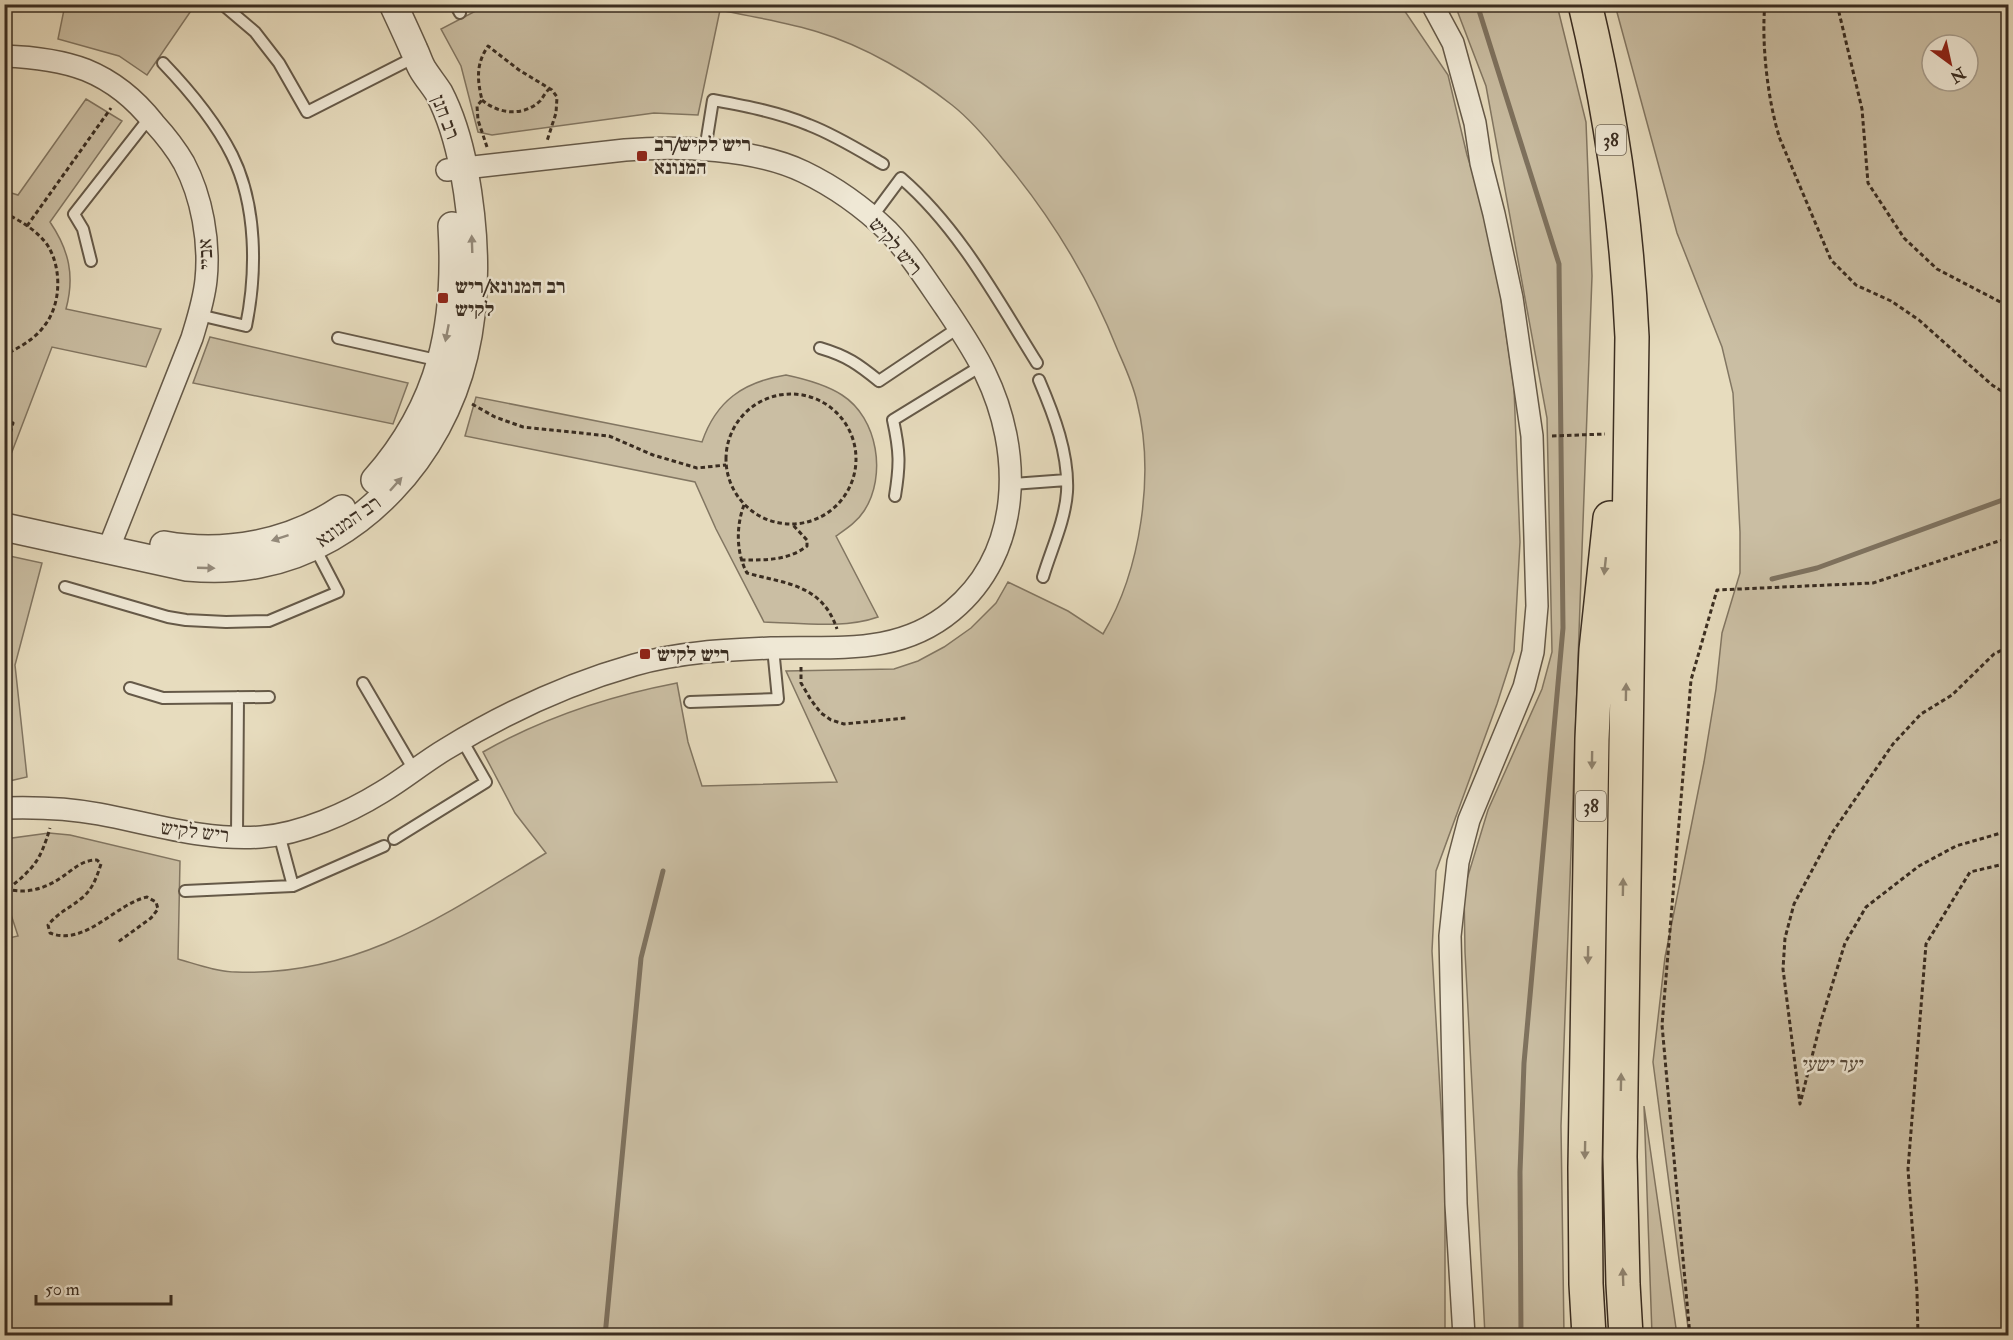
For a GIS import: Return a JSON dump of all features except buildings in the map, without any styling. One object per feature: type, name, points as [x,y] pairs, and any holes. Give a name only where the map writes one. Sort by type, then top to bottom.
[{"type":"highway","name":"38","points":[[1585,4],[1599,63],[1618,186],[1630,277],[1632,337],[1620,1157],[1626,1335]]},
{"type":"highway","name":"38","points":[[1589,1335],[1585,1168],[1592,739],[1596,650],[1628,336],[1630,277]]},
{"type":"street","name":"רב חנן","points":[[393,4],[420,62],[448,113],[455,169]]},
{"type":"street","points":[[1432,4],[1453,43],[1475,123],[1481,163],[1512,298],[1532,436],[1537,606],[1533,652],[1524,687],[1470,820],[1458,862],[1453,895],[1450,936],[1455,1192],[1464,1335]]},
{"type":"street","name":"אביי","points":[[4,56],[46,59],[86,70],[123,92],[141,106],[184,163],[195,190],[206,251],[206,279],[199,315],[111,543]]},
{"type":"street","name":"ריש לקיש","points":[[4,808],[56,808],[100,814],[175,831],[205,835],[261,837],[279,834],[315,824],[350,810],[381,793],[462,740],[520,707],[550,694],[635,664],[664,657],[701,652],[878,645],[902,639],[939,621],[957,608],[988,569],[1009,514],[1011,484],[1010,456],[996,402],[981,366],[904,249],[850,199],[800,170],[747,155],[705,150],[651,148],[455,169]]},
{"type":"street","name":"רב המנונא","points":[[4,527],[111,543],[214,550],[269,542],[329,518],[351,503],[392,461],[427,403],[441,361],[450,318],[454,283],[455,169]]},
{"type":"street","name":"רב המנונא","points":[[4,508],[187,567],[210,569],[261,564],[285,558],[314,546],[363,516],[401,478],[433,434],[464,355],[473,295],[471,227],[455,169]]},
{"type":"lane","points":[[222,4],[255,32],[279,63],[307,112],[420,62]]},
{"type":"lane","points":[[163,63],[185,86],[232,154],[244,186],[251,226],[254,264],[252,299],[246,327],[199,315]]},
{"type":"lane","points":[[705,150],[713,100],[769,111],[808,124],[844,141],[883,164]]},
{"type":"lane","points":[[91,261],[83,229],[74,214],[150,117]]},
{"type":"lane","points":[[872,217],[901,178],[939,218],[978,267],[1037,363]]},
{"type":"lane","points":[[820,348],[843,355],[879,381],[958,328]]},
{"type":"lane","points":[[338,338],[441,361]]},
{"type":"lane","points":[[895,496],[900,468],[899,447],[893,420],[981,366]]},
{"type":"lane","points":[[1039,380],[1059,434],[1067,494],[1043,577]]},
{"type":"lane","points":[[1011,484],[1066,480]]},
{"type":"lane","points":[[65,587],[186,621],[269,621],[338,592],[314,546]]},
{"type":"lane","points":[[690,702],[778,699],[773,648]]},
{"type":"lane","points":[[363,683],[414,770]]},
{"type":"lane","points":[[130,688],[163,698],[269,697]]},
{"type":"lane","points":[[237,836],[238,698]]},
{"type":"lane","points":[[394,839],[486,782],[462,740]]},
{"type":"lane","points":[[279,834],[293,886]]},
{"type":"lane","points":[[185,891],[293,886],[384,846]]},
{"type":"path","points":[[1765,4],[1762,27],[1773,119],[1831,260],[1856,285],[1891,301],[1919,320],[1992,385],[2008,395]]},
{"type":"path","points":[[1837,4],[1862,109],[1868,183],[1904,238],[1937,269],[2008,306]]},
{"type":"path","points":[[540,160],[556,113],[557,97],[549,88],[519,70],[488,46],[480,58],[477,75],[482,100],[489,107],[502,112],[531,106],[540,101],[549,88]]},
{"type":"path","points":[[27,226],[123,92]]},
{"type":"path","points":[[482,100],[477,106],[478,120],[492,165]]},
{"type":"path","points":[[4,213],[27,226],[48,246],[57,268],[57,298],[46,325],[29,342],[4,356]]},
{"type":"path","points":[[451,393],[495,417],[523,427],[609,436],[653,455],[697,468],[726,465]]},
{"type":"path","points":[[788,394],[804,395],[833,408],[844,420],[854,442],[856,466],[853,482],[845,496],[835,508],[821,518],[806,523],[793,525],[772,522],[757,516],[734,492],[726,465],[728,443],[734,428],[744,414],[756,404],[772,397],[788,394]]},
{"type":"path","points":[[4,420],[13,423],[10,434],[4,438]]},
{"type":"path","points":[[1532,436],[1619,433]]},
{"type":"path","points":[[744,505],[739,519],[740,560],[747,573],[792,584],[815,596],[827,607],[832,616],[843,647]]},
{"type":"path","points":[[740,560],[768,560],[792,556],[801,551],[807,546],[807,540],[793,525]]},
{"type":"path","points":[[1690,1335],[1662,1025],[1691,680],[1717,590],[1873,583],[2008,538]]},
{"type":"path","points":[[2008,647],[1994,654],[1952,695],[1921,714],[1893,744],[1832,833],[1794,904],[1785,938],[1783,969],[1800,1104],[1821,1021],[1845,943],[1866,907],[1919,866],[1956,846],[2008,831]]},
{"type":"path","points":[[800,648],[801,683],[821,713],[844,724],[906,718]]},
{"type":"path","points":[[8,889],[30,871],[43,852],[56,808]]},
{"type":"path","points":[[8,889],[20,892],[33,890],[57,881],[85,860],[97,860],[101,864],[96,880],[83,897],[58,914],[48,925],[50,933],[61,937],[85,931],[137,899],[147,897],[156,902],[158,909],[151,918],[118,942]]},
{"type":"path","points":[[1918,1335],[1908,1169],[1926,944],[1970,872],[2008,864]]},
{"type":"path","points":[[4,872],[8,889]]},
{"type":"green space","points":[[65,4],[195,5],[147,75],[119,56],[58,39]]},
{"type":"green space","points":[[489,4],[1400,4],[1448,75],[1467,155],[1491,230],[1514,388],[1520,542],[1514,651],[1436,871],[1432,951],[1445,1177],[1445,1335],[5,1335],[4,939],[18,936],[5,896],[5,839],[49,833],[70,835],[180,861],[178,959],[229,972],[280,971],[322,964],[361,953],[436,919],[546,853],[515,813],[483,752],[529,729],[626,694],[677,683],[688,742],[702,786],[837,782],[786,671],[894,669],[918,661],[944,647],[971,628],[996,603],[1008,582],[1068,611],[1103,634],[1127,581],[1141,521],[1145,460],[1137,402],[1131,382],[1095,299],[1053,226],[1020,180],[959,111],[905,72],[853,45],[806,28],[720,10],[698,115],[654,113],[492,135],[478,132],[461,66],[441,29]]},
{"type":"green space","points":[[1455,5],[1557,5],[1586,122],[1592,276],[1561,1126],[1564,1335],[1485,1335],[1465,952],[1464,889],[1488,810],[1542,689],[1552,652],[1547,418],[1486,86]]},
{"type":"green space","name":"יער ישעי","points":[[1615,5],[2008,5],[2008,1335],[1689,1335],[1653,1062],[1665,957],[1704,762],[1722,633],[1740,573],[1733,393],[1722,347],[1677,233]]},
{"type":"green space","points":[[86,99],[122,121],[50,222],[66,253],[70,274],[66,309],[161,329],[146,367],[52,347],[5,470],[5,191],[18,195]]},
{"type":"green space","points":[[210,337],[408,383],[393,424],[193,383]]},
{"type":"green space","points":[[786,375],[822,385],[842,395],[864,418],[871,433],[877,465],[871,497],[858,519],[836,536],[878,617],[837,624],[764,622],[716,529],[695,482],[465,436],[476,397],[702,442],[715,415],[733,396],[744,388]]},
{"type":"green space","points":[[5,555],[42,563],[15,665],[27,777],[5,782]]},
{"type":"green space","points":[[1644,1106],[1677,1335],[1652,1335]]},
{"type":"waterway","points":[[1477,4],[1559,264],[1563,628],[1524,1063],[1520,1172],[1521,1336]]},
{"type":"waterway","points":[[1772,579],[1817,568],[2008,498]]},
{"type":"waterway","points":[[605,1336],[641,958],[663,871]]},
{"type":"place","name":"ריש לקיש/רב המנונא","points":[[642,156]]},
{"type":"place","name":"רב המנונא/ריש לקיש","points":[[443,298]]},
{"type":"place","name":"ריש לקיש","points":[[645,654]]}]
